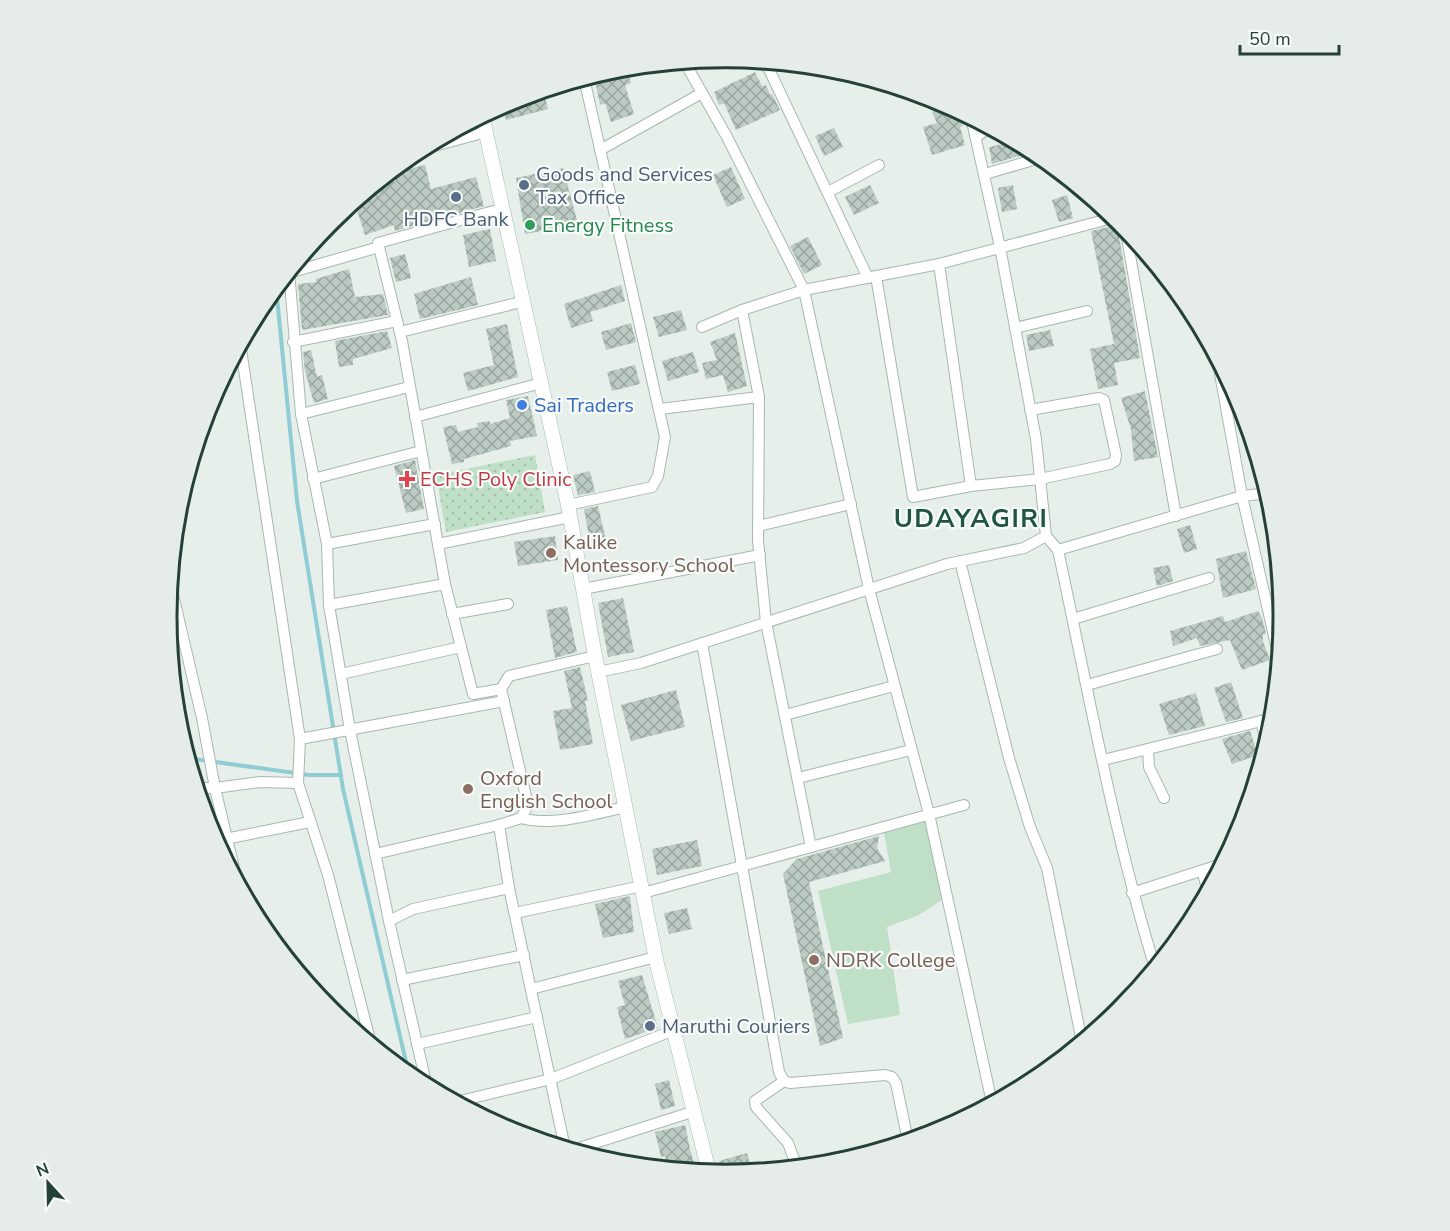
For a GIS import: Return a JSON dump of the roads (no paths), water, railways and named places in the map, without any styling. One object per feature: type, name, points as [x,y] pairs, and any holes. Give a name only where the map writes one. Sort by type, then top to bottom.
[{"type":"street","points":[[689,69],[727,137],[804,290],[869,589],[929,814],[990,1095]]},
{"type":"street","points":[[769,70],[872,277],[913,497],[970,486],[1040,479],[1110,464],[1116,455],[1104,400],[1100,398],[1030,410]]},
{"type":"street","points":[[438,544],[569,511],[652,487],[658,476],[665,437],[660,409],[586,85]]},
{"type":"street","points":[[600,150],[702,93]]},
{"type":"street","points":[[484,124],[501,210],[569,511],[598,672],[656,957],[707,1163]]},
{"type":"street","points":[[974,128],[1000,247],[1030,410],[1046,536],[1058,550],[1132,893],[1152,959]]},
{"type":"street","points":[[451,141],[486,132]]},
{"type":"street","points":[[976,137],[983,132]]},
{"type":"street","points":[[985,174],[1030,161]]},
{"type":"street","points":[[828,192],[879,165]]},
{"type":"street","points":[[501,210],[378,243],[400,332],[445,584],[473,694],[501,688],[510,676],[595,656]]},
{"type":"street","points":[[702,327],[742,310],[804,290],[939,264],[1104,220]]},
{"type":"street","points":[[1128,245],[1176,516]]},
{"type":"street","points":[[301,269],[379,247]]},
{"type":"street","points":[[939,264],[970,486]]},
{"type":"street","points":[[290,283],[301,414],[312,479],[327,544],[330,605],[345,730],[424,1073]]},
{"type":"street","points":[[400,332],[522,302]]},
{"type":"street","points":[[742,310],[759,397],[758,526],[766,622],[811,847]]},
{"type":"street","points":[[1015,328],[1086,312]]},
{"type":"street","points":[[293,342],[397,321]]},
{"type":"street","points":[[242,357],[300,739],[298,781],[328,875],[368,1031]]},
{"type":"street","points":[[415,417],[541,383]]},
{"type":"street","points":[[301,414],[409,387]]},
{"type":"street","points":[[1222,387],[1242,496],[1273,630]]},
{"type":"street","points":[[660,409],[759,397]]},
{"type":"street","points":[[312,479],[421,451]]},
{"type":"street","points":[[1058,550],[1242,496],[1259,494]]},
{"type":"street","points":[[758,526],[851,504]]},
{"type":"street","points":[[327,544],[435,524]]},
{"type":"street","points":[[598,672],[641,663],[960,561],[1024,548],[1046,536]]},
{"type":"street","points":[[583,589],[760,555]]},
{"type":"street","points":[[960,561],[1009,758],[1030,827],[1047,868],[1080,1033]]},
{"type":"street","points":[[1073,619],[1209,578]]},
{"type":"street","points":[[330,605],[445,584]]},
{"type":"street","points":[[452,614],[508,604]]},
{"type":"street","points":[[177,614],[208,753],[219,825]]},
{"type":"street","points":[[702,643],[779,1072],[784,1081],[790,1083],[885,1075],[892,1077],[896,1083],[906,1132]]},
{"type":"street","points":[[340,674],[461,647]]},
{"type":"street","points":[[1087,685],[1217,649]]},
{"type":"street","points":[[785,715],[894,686]]},
{"type":"street","points":[[501,688],[528,805],[521,818]]},
{"type":"street","points":[[300,739],[504,701]]},
{"type":"street","points":[[1103,760],[1261,722]]},
{"type":"street","points":[[1148,749],[1149,767],[1164,798]]},
{"type":"street","points":[[798,778],[911,750]]},
{"type":"street","points":[[205,788],[260,782],[298,781]]},
{"type":"street","points":[[515,913],[642,890],[743,866],[964,805]]},
{"type":"street","points":[[375,854],[521,818],[536,822],[551,821],[626,807]]},
{"type":"street","points":[[225,839],[310,822]]},
{"type":"street","points":[[499,825],[509,888],[563,1139]]},
{"type":"street","points":[[1132,893],[1211,868]]},
{"type":"street","points":[[1202,871],[1205,880]]},
{"type":"street","points":[[389,921],[413,909],[509,888]]},
{"type":"street","points":[[402,980],[524,955]]},
{"type":"street","points":[[531,989],[656,957]]},
{"type":"street","points":[[417,1044],[537,1017]]},
{"type":"street","points":[[468,1099],[551,1079],[674,1030]]},
{"type":"street","points":[[784,1081],[755,1101],[756,1107],[788,1143],[793,1159]]},
{"type":"street","points":[[586,1146],[696,1111]]},
{"type":"waterway","points":[[277,300],[297,501],[343,789],[406,1060]]},
{"type":"waterway","points":[[197,759],[309,775],[341,775]]},
{"type":"place","name":"Goods and Services Tax Office","points":[[524,185]]},
{"type":"place","name":"HDFC Bank","points":[[456,197]]},
{"type":"place","name":"Energy Fitness","points":[[530,225]]},
{"type":"place","name":"Sai Traders","points":[[522,405]]},
{"type":"place","name":"ECHS Poly Clinic","points":[[407,479]]},
{"type":"place","name":"Kalike Montessory School","points":[[551,553]]},
{"type":"place","name":"Oxford English School","points":[[468,789]]},
{"type":"place","name":"NDRK College","points":[[814,960]]},
{"type":"place","name":"Maruthi Couriers","points":[[650,1026]]},
{"type":"district","name":"UDAYAGIRI","points":[[971,518]]}]
